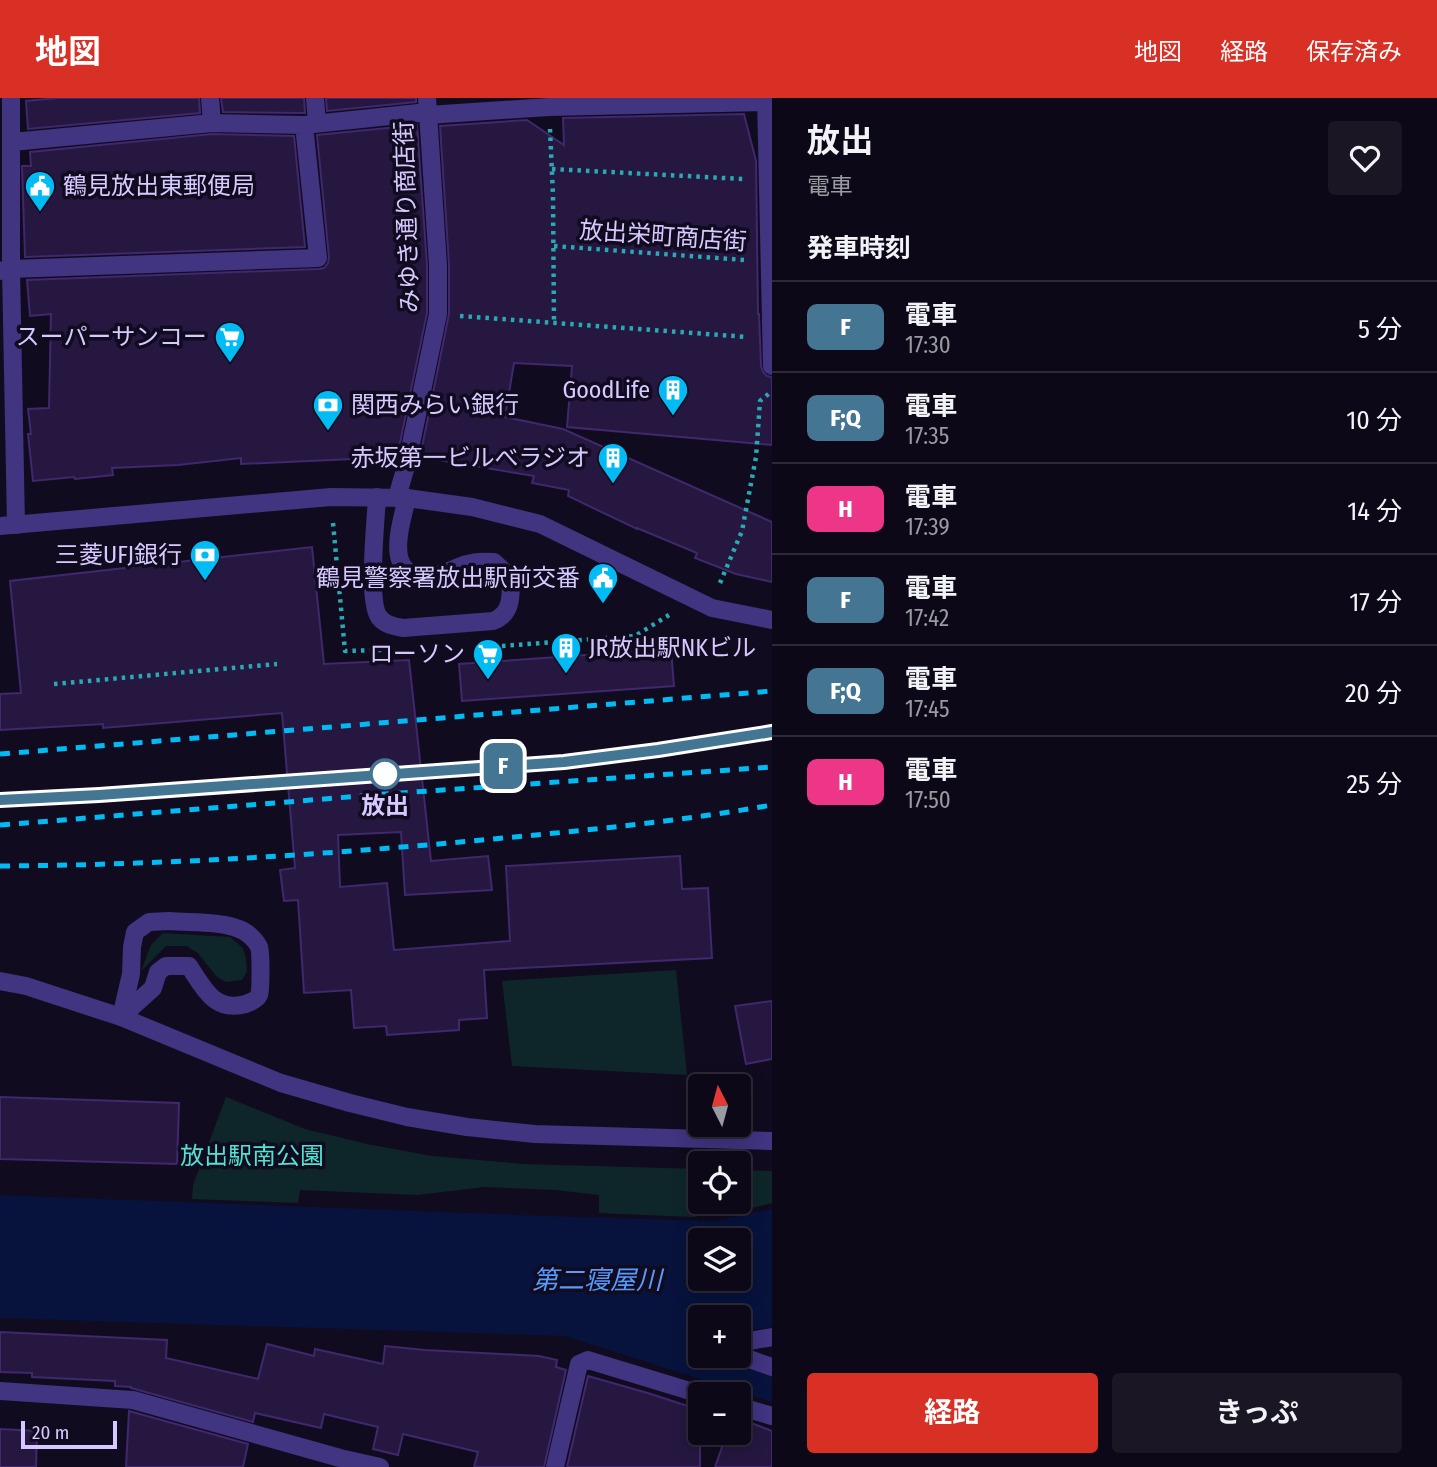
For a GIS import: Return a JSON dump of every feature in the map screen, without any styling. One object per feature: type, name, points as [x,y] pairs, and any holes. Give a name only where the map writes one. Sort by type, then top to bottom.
[{"type":"street","points":[[11,98],[12,142],[5,270],[8,525],[331,497],[402,497],[472,506],[540,524],[712,608],[772,620]]},
{"type":"street","points":[[210,98],[212,122]]},
{"type":"street","points":[[5,270],[318,258],[311,124],[315,98]]},
{"type":"street","points":[[12,142],[212,122],[311,124],[428,108],[548,103],[766,100],[769,133],[772,366]]},
{"type":"street","name":"みゆき通り商店街","points":[[377,497],[373,579],[379,617],[393,626],[404,628],[493,621],[506,613],[511,595],[510,578],[494,562],[475,561],[443,574],[416,575],[406,571],[399,557],[397,544],[407,463],[438,314],[438,265],[428,108]]},
{"type":"street","points":[[149,922],[222,925],[241,929],[258,945],[259,995],[253,1001],[240,1005],[218,1003],[200,986],[188,966],[166,966],[158,972],[153,988],[121,1017],[131,974],[135,932],[149,922]]},
{"type":"street","points":[[0,981],[26,986],[121,1017],[281,1083],[407,1117],[535,1134],[772,1141]]},
{"type":"street","points":[[751,1341],[772,1337]]},
{"type":"street","points":[[555,1467],[579,1364],[588,1360],[688,1390]]},
{"type":"street","points":[[751,1360],[772,1367]]},
{"type":"street","points":[[0,1391],[133,1400],[380,1467]]},
{"type":"street","points":[[751,1410],[772,1416]]},
{"type":"path","points":[[548,103],[552,169],[554,324]]},
{"type":"path","points":[[552,169],[768,181]]},
{"type":"path","name":"放出栄町商店街","points":[[554,246],[770,262]]},
{"type":"path","points":[[438,314],[771,339]]},
{"type":"path","points":[[720,583],[742,531],[756,457],[760,401],[772,391]]},
{"type":"path","points":[[54,684],[277,664]]},
{"type":"green space","points":[[163,933],[230,937],[243,948],[247,971],[242,980],[226,982],[216,976],[198,953],[186,946],[166,946],[141,971],[151,945]]},
{"type":"green space","points":[[676,970],[687,1075],[512,1066],[502,981]]},
{"type":"green space","name":"放出駅南公園","points":[[226,1097],[305,1129],[432,1156],[523,1164],[688,1169],[688,1214],[713,1214],[692,1217],[599,1213],[599,1195],[556,1190],[484,1187],[417,1195],[300,1190],[298,1203],[192,1199],[193,1185]]},
{"type":"green space","name":"放出駅南公園","points":[[751,1170],[772,1171],[772,1203],[751,1208]]},
{"type":"water","name":"第二寝屋川","points":[[0,1195],[716,1221],[772,1209],[772,1327],[751,1330],[751,1305],[688,1305],[688,1368],[746,1368],[772,1377],[772,1402],[751,1395],[751,1382],[709,1382],[565,1336],[0,1318]]},
{"type":"building","points":[[57,98],[199,98],[200,113],[28,129],[26,101]]},
{"type":"building","points":[[221,98],[304,98],[305,113],[223,112]]},
{"type":"building","points":[[326,98],[416,98],[416,102],[327,111]]},
{"type":"building","points":[[744,114],[756,161],[758,314],[761,366],[767,376],[772,377],[772,445],[567,427],[572,366],[514,363],[505,417],[563,429],[772,522],[772,582],[736,574],[695,558],[697,553],[637,529],[568,496],[569,490],[532,483],[534,476],[420,457],[449,314],[449,264],[440,126],[527,120],[564,145],[563,118]]},
{"type":"building","points":[[417,125],[427,265],[427,313],[397,457],[241,464],[241,458],[178,465],[112,468],[113,475],[33,481],[28,409],[49,408],[51,314],[30,316],[27,280],[324,268],[329,257],[317,135]]},
{"type":"building","points":[[212,134],[294,136],[305,247],[25,257],[22,166],[31,166],[30,152]]},
{"type":"building","points":[[312,547],[324,664],[409,660],[431,861],[488,856],[492,890],[405,895],[401,832],[338,835],[340,887],[387,883],[394,950],[510,941],[506,866],[680,856],[682,889],[708,888],[712,958],[484,970],[487,1018],[459,1020],[459,1030],[387,1035],[386,1026],[354,1028],[351,990],[304,993],[298,900],[284,901],[280,870],[295,868],[282,713],[103,728],[103,724],[0,730],[0,694],[21,693],[10,581]]},
{"type":"building","name":"JR放出駅NKビル","points":[[671,649],[674,686],[462,701],[459,664]]},
{"type":"building","points":[[772,1001],[772,1059],[746,1064],[735,1006]]},
{"type":"building","points":[[0,1097],[179,1103],[177,1164],[0,1159]]},
{"type":"building","points":[[0,1332],[167,1340],[166,1358],[258,1379],[267,1344],[314,1356],[315,1349],[383,1364],[385,1346],[539,1356],[557,1360],[556,1367],[566,1370],[544,1467],[474,1467],[478,1452],[403,1434],[398,1455],[373,1449],[378,1427],[324,1414],[321,1428],[255,1413],[253,1422],[131,1387],[115,1386],[115,1381],[32,1377],[32,1373],[0,1372]]},
{"type":"building","points":[[588,1376],[688,1406],[688,1445],[700,1445],[700,1467],[567,1467]]},
{"type":"building","points":[[129,1411],[248,1444],[243,1467],[126,1467]]},
{"type":"building","points":[[751,1423],[772,1431],[772,1467],[715,1467],[723,1445],[751,1445]]},
{"type":"building","points":[[0,1429],[37,1431],[36,1467],[0,1467]]},
{"type":"railway","points":[[0,754],[772,691]]},
{"type":"railway","points":[[0,800],[564,762],[772,732]]},
{"type":"railway","points":[[0,825],[772,767]]},
{"type":"railway","points":[[0,866],[181,861],[362,850],[627,825],[772,805]]},
{"type":"train","name":"F","points":[[0,800],[564,762],[772,732]]},
{"type":"place","name":"鶴見放出東郵便局","points":[[40,213]]},
{"type":"place","name":"スーパーサンコー","points":[[230,364]]},
{"type":"place","name":"GoodLife","points":[[673,417]]},
{"type":"place","name":"関西みらい銀行","points":[[328,432]]},
{"type":"place","name":"赤坂第一ビルべラジオ","points":[[613,485]]},
{"type":"place","name":"三菱UFJ銀行","points":[[205,582]]},
{"type":"place","name":"鶴見警察署放出駅前交番","points":[[603,605]]},
{"type":"place","name":"JR放出駅NKビル","points":[[566,675]]},
{"type":"place","name":"ローソン","points":[[488,681]]},
{"type":"place","name":"放出","points":[[385,774]]}]
